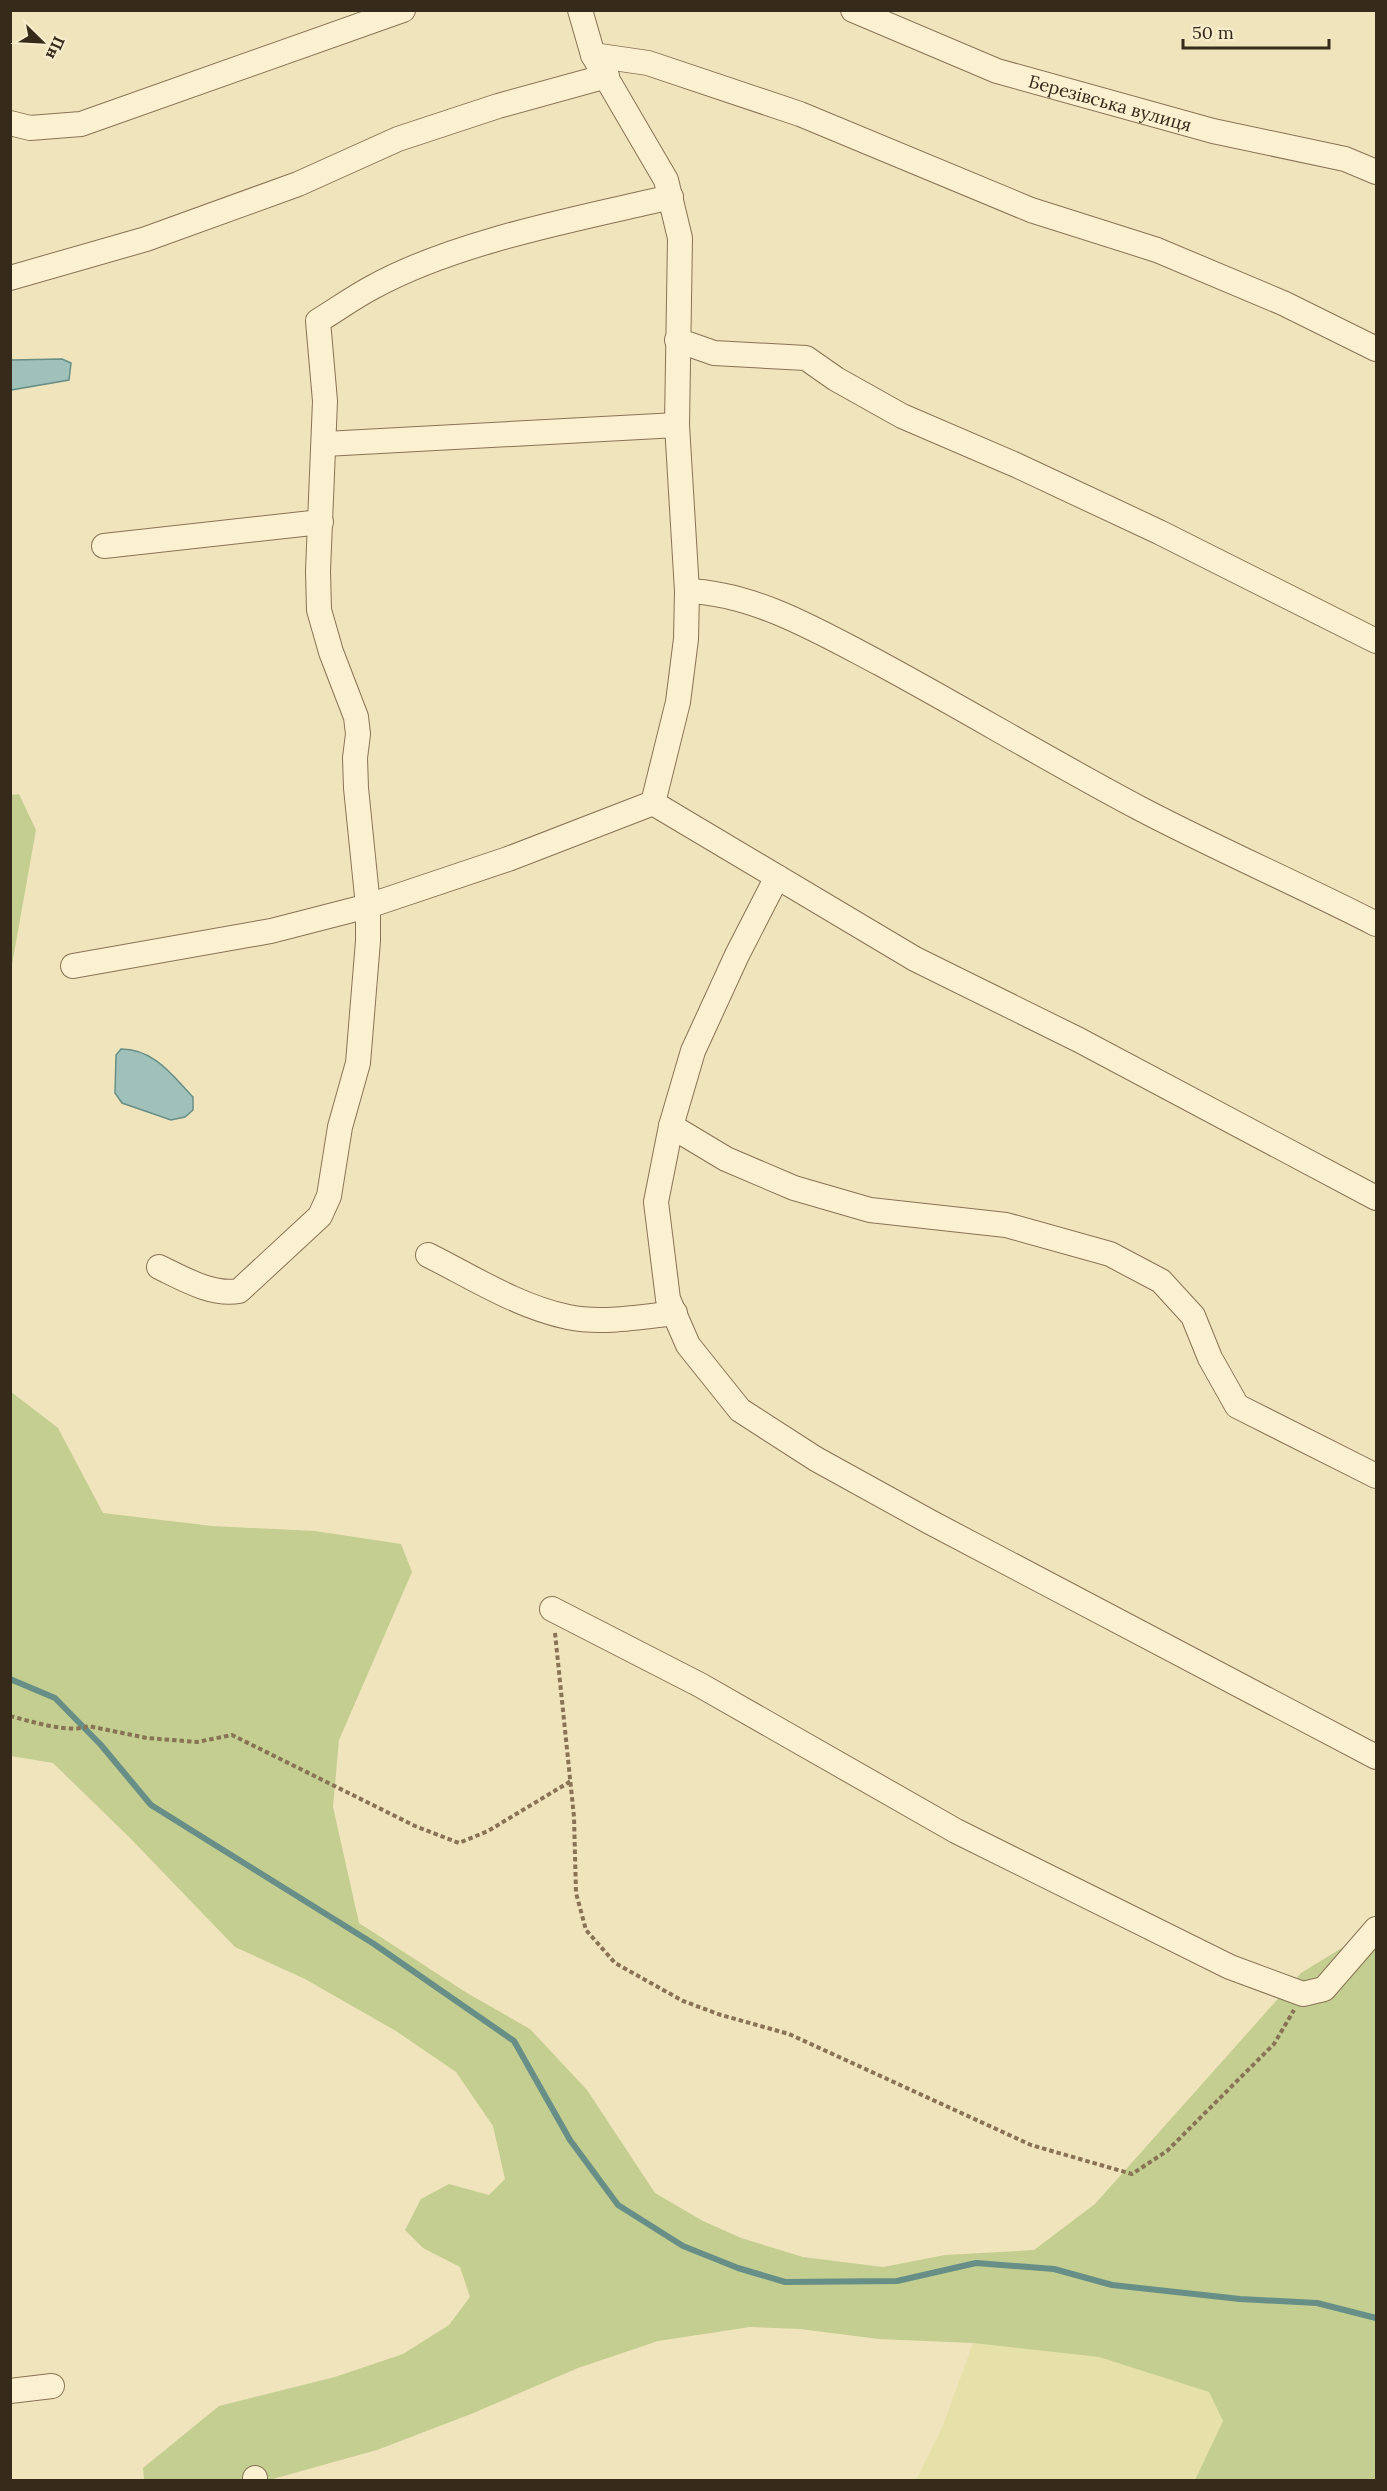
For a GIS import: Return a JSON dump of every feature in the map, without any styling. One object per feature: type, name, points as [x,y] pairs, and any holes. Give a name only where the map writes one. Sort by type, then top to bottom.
[{"type":"street","points":[[10,123],[30,128],[81,124],[404,10]]},
{"type":"street","points":[[580,10],[593,54],[666,180],[680,238],[677,425],[687,591],[686,639],[678,702],[653,803]]},
{"type":"street","name":"Березівська вулиця","points":[[853,10],[997,71],[1213,131],[1345,159],[1377,172]]},
{"type":"street","points":[[593,54],[648,63],[800,114],[1031,210],[1157,250],[1283,303],[1377,349]]},
{"type":"street","points":[[10,278],[146,239],[298,184],[398,139],[498,106],[607,76]]},
{"type":"street","points":[[159,1267],[207,1288],[228,1293],[238,1291],[320,1216],[329,1196],[340,1127],[358,1064],[368,941],[368,906],[356,788],[355,758],[358,734],[356,717],[331,652],[319,610],[325,401],[318,321],[374,286],[440,258],[536,229],[671,197]]},
{"type":"street","points":[[677,340],[714,353],[806,358],[836,379],[902,416],[1016,465],[1139,522],[1377,641]]},
{"type":"street","points":[[325,444],[677,425]]},
{"type":"street","points":[[104,546],[321,522]]},
{"type":"street","points":[[687,591],[712,591],[759,606],[836,640],[981,718],[1140,808],[1377,924]]},
{"type":"street","points":[[73,966],[271,931],[368,906],[508,859],[653,803]]},
{"type":"street","points":[[653,803],[915,959],[1079,1040],[1377,1198]]},
{"type":"street","points":[[777,877],[737,955],[693,1051],[672,1126],[656,1202],[668,1299],[688,1345],[740,1410],[816,1459],[930,1522],[1377,1757]]},
{"type":"street","points":[[672,1126],[735,1163],[794,1188],[870,1210],[1006,1225],[1110,1254],[1161,1281],[1193,1316],[1209,1358],[1238,1406],[1377,1476]]},
{"type":"street","points":[[428,1256],[521,1301],[568,1317],[618,1319],[675,1313]]},
{"type":"street","points":[[552,1609],[700,1685],[956,1831],[1230,1966],[1303,1994],[1324,1989],[1377,1929]]},
{"type":"street","points":[[10,2391],[52,2386]]},
{"type":"path","points":[[552,1609],[571,1781],[576,1893],[586,1930],[615,1963],[683,2001],[721,2015],[789,2034],[1031,2145],[1132,2174],[1167,2151],[1274,2044],[1303,1994]]},
{"type":"path","points":[[10,1716],[81,1729],[88,1726],[147,1738],[197,1742],[232,1735],[415,1826],[459,1843],[488,1831],[571,1781]]},
{"type":"shaded area","points":[[973,2343],[1099,2357],[1209,2392],[1223,2421],[1195,2480],[916,2480],[942,2428]]},
{"type":"green space","points":[[19,794],[36,830],[11,970],[11,795]]},
{"type":"green space","points":[[10,1391],[58,1428],[103,1513],[212,1526],[315,1531],[401,1544],[412,1572],[339,1740],[333,1807],[359,1923],[467,1993],[530,2029],[587,2090],[655,2193],[703,2221],[741,2238],[803,2257],[883,2267],[945,2255],[1034,2250],[1095,2204],[1301,1973],[1376,1927],[1376,2480],[1195,2480],[1223,2421],[1209,2392],[1099,2357],[973,2343],[879,2339],[800,2329],[750,2327],[658,2341],[578,2368],[471,2414],[377,2450],[269,2480],[144,2480],[143,2468],[219,2406],[335,2377],[403,2354],[449,2325],[470,2297],[460,2267],[423,2248],[405,2230],[421,2199],[449,2184],[489,2195],[505,2179],[493,2126],[456,2072],[396,2031],[305,1979],[235,1947],[130,1838],[53,1763],[11,1756]]},
{"type":"water","points":[[62,359],[71,363],[69,380],[11,390],[11,360]]},
{"type":"water","points":[[121,1049],[143,1053],[162,1065],[193,1097],[193,1110],[185,1117],[171,1120],[122,1103],[115,1093],[116,1055]]},
{"type":"waterway","points":[[10,1679],[55,1698],[101,1745],[151,1805],[374,1944],[514,2041],[570,2140],[618,2205],[683,2246],[738,2268],[785,2282],[897,2281],[976,2263],[1054,2269],[1112,2285],[1240,2299],[1317,2303],[1376,2318]]}]
